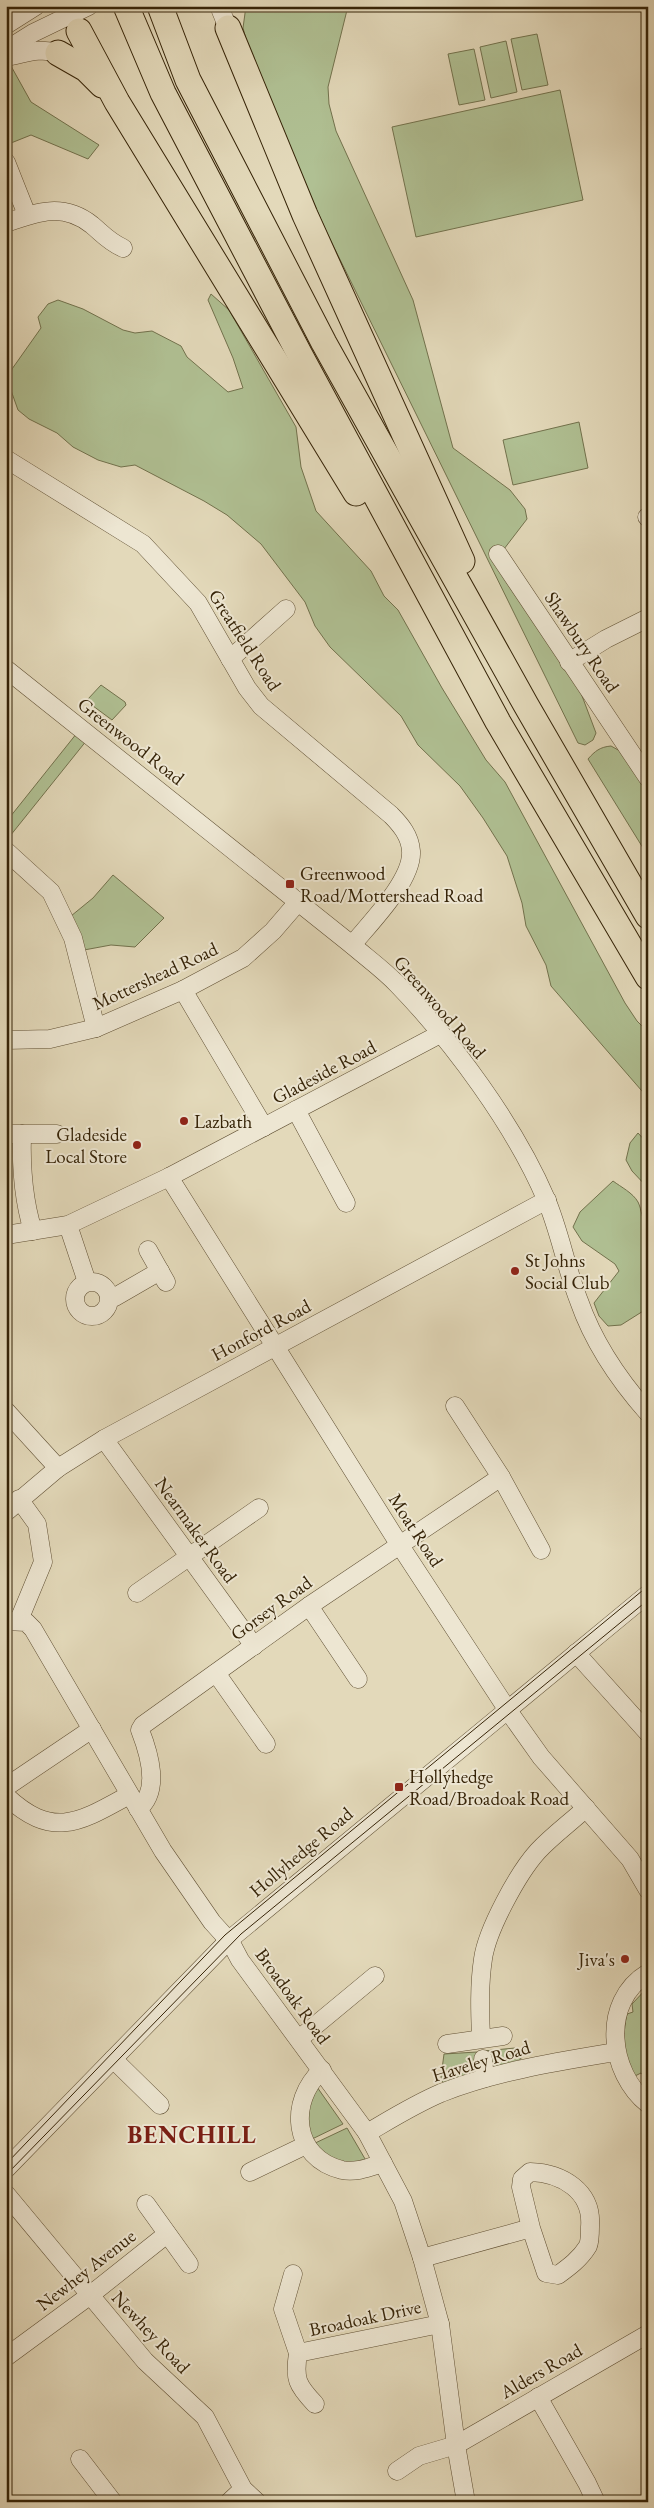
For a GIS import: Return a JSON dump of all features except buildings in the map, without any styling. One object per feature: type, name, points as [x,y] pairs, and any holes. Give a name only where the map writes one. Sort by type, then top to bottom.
[{"type":"highway","points":[[126,6],[163,93],[300,355],[498,722]]},
{"type":"highway","points":[[160,6],[188,80],[320,334],[526,705],[648,916]]},
{"type":"highway","points":[[78,13],[117,102],[498,722],[648,977]]},
{"type":"highway","points":[[224,13],[305,215],[526,705]]},
{"type":"highway","points":[[58,53],[86,70],[117,102]]},
{"type":"street","points":[[6,26],[36,6]]},
{"type":"street","points":[[6,50],[78,13]]},
{"type":"street","points":[[6,58],[30,51],[48,50],[58,53]]},
{"type":"street","points":[[6,162],[27,215]]},
{"type":"street","points":[[6,223],[27,215],[53,209],[71,214],[91,224],[107,241],[123,248]]},
{"type":"street","name":"Greatfield Road","points":[[6,459],[143,544],[198,603],[247,688],[261,706],[391,815],[403,828],[409,839],[412,852],[402,883],[352,945]]},
{"type":"street","name":"Shawbury Road","points":[[498,554],[648,778]]},
{"type":"street","points":[[230,659],[286,609]]},
{"type":"street","points":[[569,662],[606,639],[648,618]]},
{"type":"street","name":"Greenwood Road","points":[[6,670],[352,945],[397,984],[440,1034],[500,1116],[526,1158],[547,1200],[578,1301],[591,1332],[608,1363],[648,1413]]},
{"type":"street","points":[[6,851],[51,892],[73,938],[96,1028]]},
{"type":"street","name":"Mottershead Road","points":[[6,1040],[50,1039],[96,1028],[183,990],[243,958],[273,931],[298,902]]},
{"type":"street","points":[[183,990],[264,1127]]},
{"type":"street","name":"Gladeside Road","points":[[6,1235],[68,1226],[169,1177],[440,1034]]},
{"type":"street","points":[[296,1110],[346,1203]]},
{"type":"street","points":[[33,1231],[28,1214],[14,1134],[57,1134]]},
{"type":"street","name":"Moat Road","points":[[169,1177],[399,1544],[507,1708],[541,1757],[630,1860],[648,1890]]},
{"type":"street","name":"Honford Road","points":[[12,1506],[58,1468],[104,1439],[547,1200]]},
{"type":"street","points":[[68,1226],[87,1282]]},
{"type":"street","points":[[109,1296],[107,1307],[103,1312],[92,1316],[81,1312],[77,1308],[75,1297],[79,1287],[87,1282],[99,1283],[109,1296],[115,1297],[163,1277],[148,1250]]},
{"type":"street","points":[[455,1406],[501,1477],[540,1550]]},
{"type":"street","points":[[6,1411],[58,1468]]},
{"type":"street","name":"Nearmaker Road","points":[[104,1439],[254,1646]]},
{"type":"street","name":"Gorsey Road","points":[[134,1802],[146,1801],[150,1786],[150,1755],[140,1730],[143,1725],[309,1606],[501,1477]]},
{"type":"street","points":[[12,1506],[37,1524],[42,1562],[13,1620]]},
{"type":"street","points":[[137,1593],[259,1508]]},
{"type":"street","name":"Hollyhedge Road","points":[[6,2168],[228,1940],[507,1708],[648,1594]]},
{"type":"street","points":[[309,1606],[358,1679]]},
{"type":"street","name":"Broadoak Road","points":[[13,1620],[26,1622],[33,1629],[134,1802],[194,1897],[228,1940],[240,1960],[367,2133],[403,2201],[422,2258],[440,2324],[456,2445],[466,2502]]},
{"type":"street","points":[[576,1653],[648,1733]]},
{"type":"street","points":[[216,1673],[266,1744]]},
{"type":"street","points":[[6,1787],[92,1729]]},
{"type":"street","points":[[6,1796],[23,1812],[44,1821],[64,1823],[83,1819],[134,1802]]},
{"type":"street","points":[[481,2038],[480,1995],[483,1957],[497,1920],[514,1886],[538,1852],[586,1808]]},
{"type":"street","points":[[648,1973],[632,1987],[622,2004],[616,2022],[616,2052],[619,2065],[628,2083],[648,2104]]},
{"type":"street","points":[[299,2039],[375,1976]]},
{"type":"street","points":[[447,2044],[503,2036]]},
{"type":"street","name":"Haveley Road","points":[[367,2133],[426,2100],[485,2078],[538,2065],[616,2052]]},
{"type":"street","points":[[113,2059],[160,2105]]},
{"type":"street","points":[[483,2059],[485,2078]]},
{"type":"street","points":[[322,2070],[306,2090],[301,2102],[299,2117],[306,2145],[313,2154],[343,2170],[354,2171],[383,2163]]},
{"type":"street","points":[[250,2172],[306,2145]]},
{"type":"street","points":[[530,2172],[547,2173],[567,2180],[586,2199],[591,2221],[589,2244],[574,2264],[558,2275],[546,2273],[531,2228],[521,2187],[522,2180],[530,2172]]},
{"type":"street","name":"Newhey Road","points":[[6,2194],[145,2362],[205,2417],[243,2489],[257,2502]]},
{"type":"street","points":[[146,2204],[189,2264]]},
{"type":"street","points":[[422,2258],[531,2228]]},
{"type":"street","name":"Newhey Avenue","points":[[6,2357],[89,2296],[167,2234]]},
{"type":"street","name":"Broadoak Drive","points":[[293,2274],[283,2309],[298,2353],[295,2372],[300,2388],[315,2404]]},
{"type":"street","name":"Broadoak Drive","points":[[298,2353],[440,2324]]},
{"type":"street","name":"Alders Road","points":[[397,2471],[419,2456],[456,2445],[648,2334]]},
{"type":"street","points":[[538,2397],[596,2502]]},
{"type":"street","points":[[80,2459],[113,2502]]},
{"type":"street","points":[[229,2502],[243,2489]]},
{"type":"green space","points":[[246,6],[348,6],[328,87],[329,104],[336,131],[413,300],[453,448],[510,490],[525,509],[527,519],[504,549],[576,680],[596,733],[593,740],[585,745],[578,743],[326,231],[252,62],[243,28]]},
{"type":"green space","points":[[537,34],[548,85],[522,90],[511,39]]},
{"type":"green space","points":[[506,41],[517,92],[491,98],[480,47]]},
{"type":"green space","points":[[474,49],[485,100],[459,105],[448,54]]},
{"type":"green space","points":[[6,57],[31,102],[99,145],[88,159],[31,135],[6,145]]},
{"type":"green space","points":[[560,90],[583,200],[416,237],[392,127]]},
{"type":"green space","points":[[211,294],[229,310],[296,427],[301,467],[316,511],[371,571],[384,596],[398,610],[442,688],[486,760],[505,782],[625,1003],[637,1021],[648,1032],[648,1098],[551,986],[546,965],[526,926],[522,903],[507,856],[483,818],[460,786],[418,745],[401,716],[330,647],[315,626],[305,602],[261,544],[227,515],[204,501],[135,465],[121,467],[98,460],[73,447],[57,433],[29,419],[18,410],[8,382],[12,369],[41,328],[38,317],[48,304],[58,300],[83,309],[123,330],[135,333],[152,331],[181,346],[187,357],[228,392],[243,388],[233,358],[208,300]]},
{"type":"green space","points":[[579,422],[588,468],[513,485],[503,440]]},
{"type":"green space","points":[[101,685],[125,702],[126,705],[112,720],[89,703],[88,699]]},
{"type":"green space","points":[[77,733],[87,740],[6,841],[6,822]]},
{"type":"green space","points":[[611,746],[620,751],[648,786],[648,856],[588,759],[598,750]]},
{"type":"green space","points":[[113,875],[164,918],[135,947],[111,945],[84,950],[71,916],[93,898]]},
{"type":"green space","points":[[638,1133],[648,1144],[648,1188],[632,1171],[626,1160],[630,1143]]},
{"type":"green space","points":[[613,1181],[636,1199],[648,1227],[648,1308],[621,1325],[608,1326],[599,1316],[594,1303],[619,1271],[615,1264],[582,1241],[573,1227],[580,1212]]},
{"type":"green space","points":[[648,1987],[648,2081],[641,2073],[635,2076],[631,2069],[626,2054],[624,2030],[627,2014],[633,2012],[632,2004]]},
{"type":"green space","points":[[515,2048],[522,2057],[518,2062],[497,2068],[485,2061],[484,2051]]},
{"type":"green space","points":[[477,2052],[478,2059],[473,2075],[445,2088],[441,2077],[444,2054]]},
{"type":"green space","points":[[317,2087],[343,2124],[308,2141],[306,2135],[306,2113],[310,2099]]},
{"type":"green space","points":[[347,2128],[368,2164],[344,2168],[311,2145]]},
{"type":"tram line","points":[[6,2164],[225,1935],[648,1586]]},
{"type":"tram line","points":[[6,2175],[241,1934],[648,1600]]},
{"type":"place","name":"Greenwood Road/Mottershead Road","points":[[290,884]]},
{"type":"place","name":"Lazbath","points":[[184,1121]]},
{"type":"place","name":"Gladeside Local Store","points":[[137,1145]]},
{"type":"place","name":"St Johns Social Club","points":[[515,1271]]},
{"type":"place","name":"Hollyhedge Road/Broadoak Road","points":[[399,1787]]},
{"type":"place","name":"Jiva's","points":[[625,1959]]},
{"type":"district","name":"BENCHILL","points":[[192,2134]]}]
